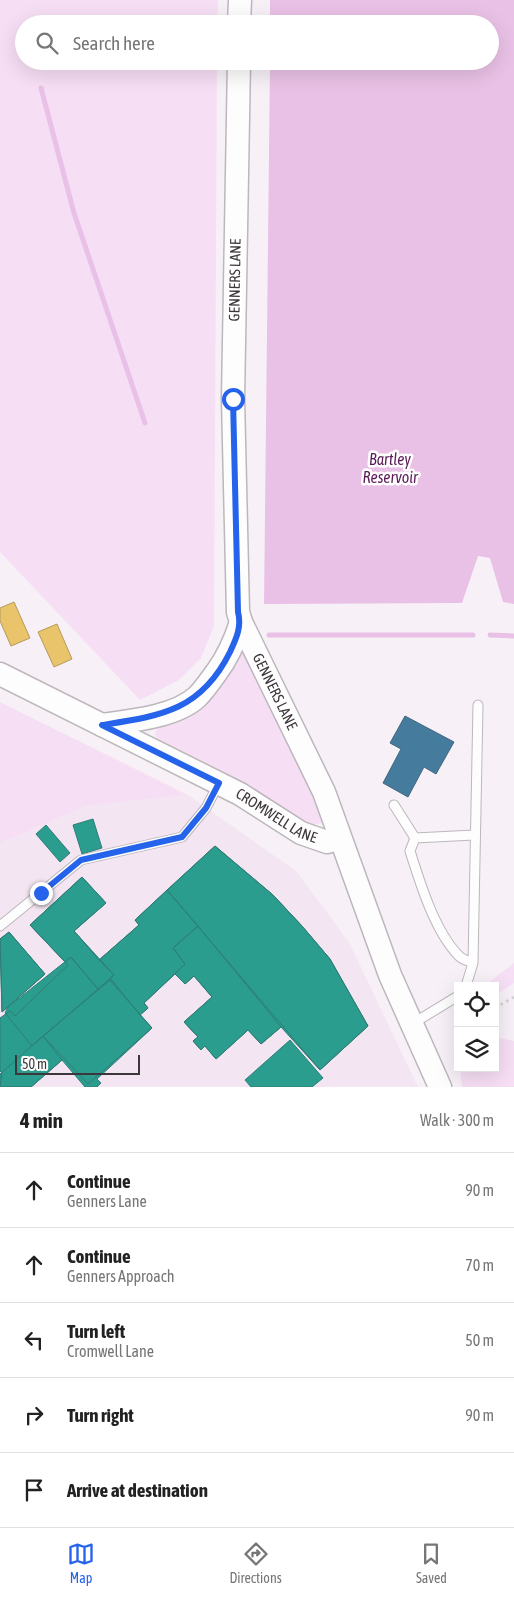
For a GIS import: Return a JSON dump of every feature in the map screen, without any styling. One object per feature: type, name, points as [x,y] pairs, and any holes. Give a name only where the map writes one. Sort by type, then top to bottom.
[{"type":"street","points":[[240,0],[240,15]]},
{"type":"street","name":"GENNERS LANE","points":[[239,70],[233,399],[238,612],[241,622],[324,792],[390,975],[440,1087]]},
{"type":"street","points":[[102,725],[147,718],[182,706],[196,698],[227,658],[236,639],[241,622]]},
{"type":"street","name":"CROMWELL LANE","points":[[0,674],[240,794],[301,833],[327,842],[340,838]]},
{"type":"lane","points":[[467,982],[473,963],[478,704]]},
{"type":"lane","points":[[0,926],[81,860],[182,837],[206,808],[219,783]]},
{"type":"lane","points":[[394,805],[416,838]]},
{"type":"lane","points":[[416,838],[474,835]]},
{"type":"lane","points":[[416,838],[410,851],[421,883],[444,935],[460,957],[473,963]]},
{"type":"lane","points":[[412,1024],[454,998]]},
{"type":"path","points":[[499,1006],[514,997]]},
{"type":"shaded area","points":[[0,0],[218,0],[217,15],[15,15],[15,70],[217,70],[214,626],[201,658],[179,680],[140,700],[0,552]]},
{"type":"shaded area","points":[[246,647],[318,799],[323,823],[311,825],[233,779],[158,742],[155,734],[159,725],[217,686]]},
{"type":"shaded area","points":[[0,702],[188,795],[87,806],[0,843]]},
{"type":"shaded area","points":[[188,795],[296,871],[349,942],[418,1087],[0,1087],[0,843],[87,806]]},
{"type":"shaded area","points":[[514,963],[514,983],[499,993],[499,982],[489,982]]},
{"type":"shaded area","points":[[499,1038],[514,1041],[514,1087],[462,1087],[460,1072],[499,1072]]},
{"type":"water","name":"Bartley Reservoir","points":[[270,0],[514,0],[514,604],[503,602],[490,558],[478,556],[462,603],[264,604],[270,70],[499,70],[499,15],[270,15]]},
{"type":"building: Homes","points":[[14,602],[30,638],[11,646],[0,621],[0,608]]},
{"type":"building: Homes","points":[[57,624],[72,659],[54,667],[38,632]]},
{"type":"building: Schools","points":[[93,819],[102,848],[82,854],[73,825]]},
{"type":"building: Schools","points":[[46,825],[70,853],[60,862],[36,834]]},
{"type":"building: Schools","points":[[215,846],[273,895],[302,926],[330,959],[368,1026],[320,1070],[281,1027],[261,1044],[248,1030],[216,1059],[205,1046],[201,1050],[193,1041],[198,1037],[184,1022],[212,997],[194,976],[185,984],[175,974],[144,1003],[148,1008],[140,1015],[152,1028],[97,1079],[101,1083],[97,1087],[85,1087],[62,1060],[31,1087],[0,1087],[2,1073],[0,1071],[0,1018],[10,1011],[15,1016],[68,965],[30,925],[82,877],[106,903],[74,931],[99,960],[139,925],[135,920]]},
{"type":"building: Schools","points":[[215,846],[273,895],[302,926],[330,959],[368,1026],[320,1070],[167,890]]},
{"type":"building: Schools","points":[[82,877],[106,903],[74,931],[114,975],[98,989],[71,957],[65,962],[30,925]]},
{"type":"building: Schools","points":[[167,890],[198,926],[173,948],[185,964],[144,1003],[148,1008],[140,1015],[110,978],[114,975],[99,960],[139,925],[135,920]]},
{"type":"building: Schools","points":[[198,926],[281,1027],[261,1044],[248,1030],[216,1059],[205,1046],[201,1050],[193,1041],[198,1037],[184,1022],[212,997],[194,976],[185,984],[175,974],[185,964],[173,948]]},
{"type":"building: Schools","points":[[9,932],[45,974],[2,1012],[0,939]]},
{"type":"building: Schools","points":[[9,932],[45,974],[2,1012],[0,939]]},
{"type":"building: Schools","points":[[71,957],[98,989],[32,1046],[5,1013],[8,1007]]},
{"type":"building: Schools","points":[[110,980],[152,1028],[88,1084],[43,1036]]},
{"type":"building: Schools","points":[[43,1036],[62,1060],[31,1087],[0,1087],[0,1074]]},
{"type":"building: Schools","points":[[290,1040],[323,1078],[312,1087],[251,1087],[245,1080]]},
{"type":"building: Public","points":[[405,716],[454,742],[436,774],[424,767],[408,797],[383,783],[401,749],[390,743]]},
{"type":"waterway","points":[[41,88],[74,213],[145,423]]},
{"type":"waterway","points":[[269,635],[473,635]]},
{"type":"waterway","points":[[490,635],[514,636]]},
{"type":"route","points":[[41,893],[81,860],[182,837],[206,808],[219,783],[102,725],[147,718],[182,706],[196,698],[227,658],[236,639],[241,622],[238,612],[233,399]]}]
